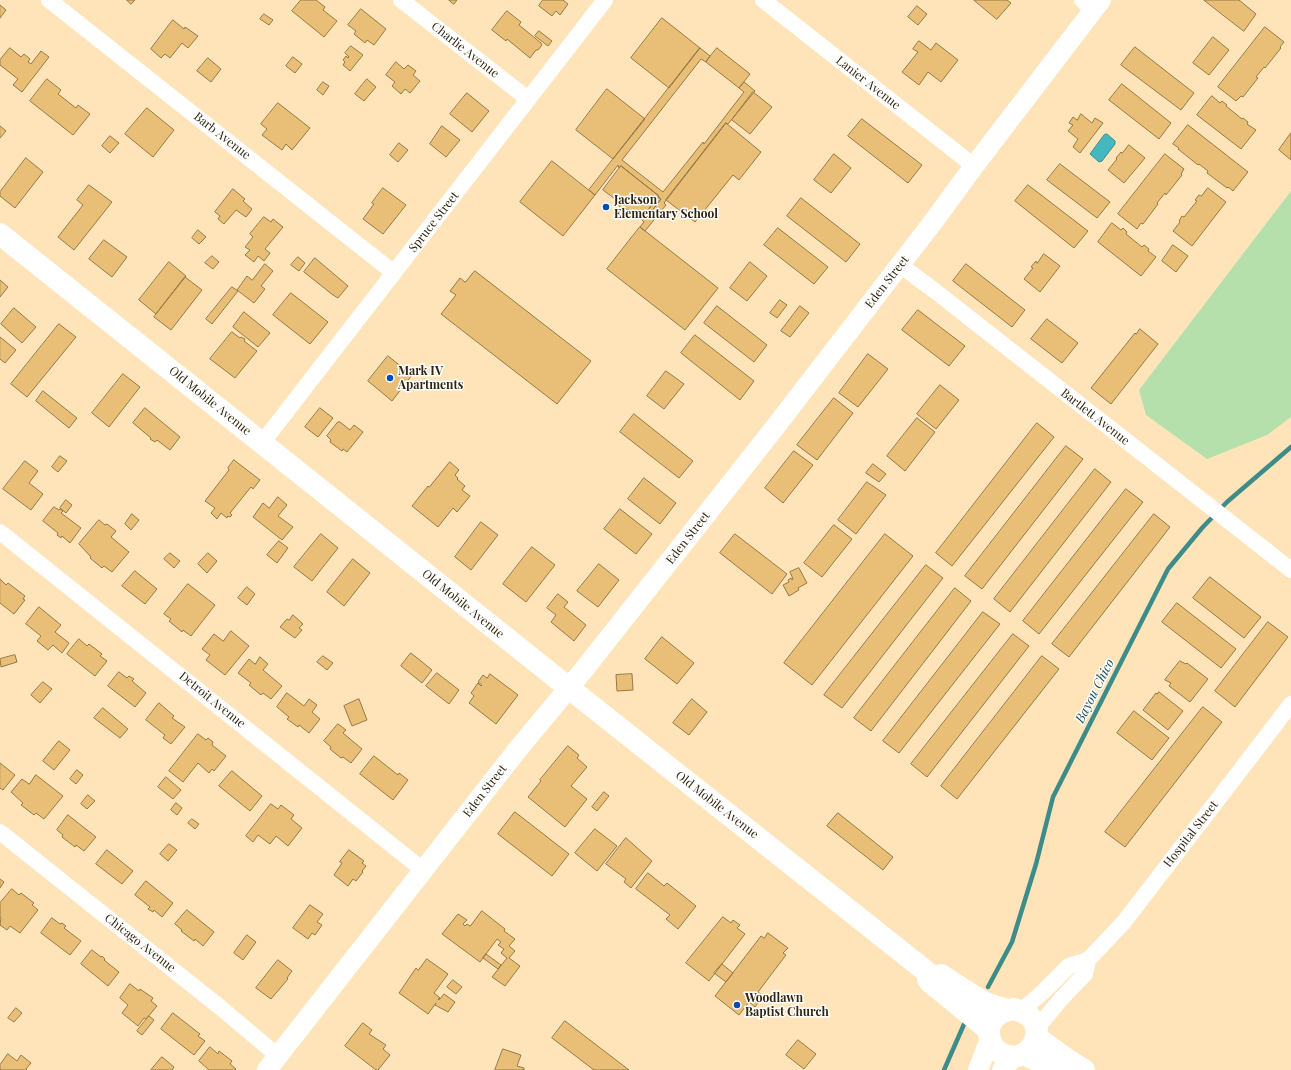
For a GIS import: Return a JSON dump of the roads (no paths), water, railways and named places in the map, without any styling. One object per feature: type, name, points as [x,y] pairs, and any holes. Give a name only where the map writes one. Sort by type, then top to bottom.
[{"type":"main road","name":"Old Mobile Avenue","points":[[0,234],[927,972],[937,972],[972,996],[988,1004],[1014,1010],[1032,1018],[1023,1049]]},
{"type":"main road","name":"Old Mobile Avenue","points":[[927,972],[928,980],[930,982],[990,1034],[993,1046],[999,1052],[1007,1056],[1023,1049],[1065,1058],[1084,1070]]},
{"type":"main road","points":[[990,1034],[991,1023],[1000,1012],[1014,1010]]},
{"type":"main road","name":"Old Mobile Avenue","points":[[1023,1049],[1056,1070]]},
{"type":"street","name":"Barb Avenue","points":[[49,0],[394,273]]},
{"type":"street","name":"Charlie Avenue","points":[[401,0],[528,99]]},
{"type":"street","name":"Spruce Street","points":[[262,443],[605,0]]},
{"type":"street","name":"Lanier Avenue","points":[[763,0],[974,166]]},
{"type":"street","name":"Eden Street","points":[[272,1063],[538,724],[569,688],[762,444],[900,265],[1092,3]]},
{"type":"street","name":"Bartlett Avenue","points":[[900,265],[1291,570]]},
{"type":"street","name":"Detroit Avenue","points":[[0,532],[423,870]]},
{"type":"street","name":"Hospital Street","points":[[1014,1010],[1043,992],[1069,966],[1088,960],[1124,922],[1291,704]]},
{"type":"street","name":"Chicago Avenue","points":[[0,832],[221,1008],[272,1063]]},
{"type":"street","name":"Hospital Street","points":[[1023,1049],[1061,998],[1085,974],[1088,960]]},
{"type":"street","points":[[978,1070],[990,1034]]},
{"type":"water","points":[[1107,134],[1115,141],[1115,144],[1102,161],[1099,162],[1090,154],[1104,135]]},
{"type":"waterway","name":"Bayou Chico","points":[[988,987],[1012,942],[1036,864],[1053,797],[1168,569],[1202,528],[1227,502],[1291,447]]},
{"type":"waterway","name":"Bayou Chico","points":[[944,1070],[965,1022]]},
{"type":"place","name":"Jackson Elementary School","points":[[606,207]]},
{"type":"place","name":"Mark IV Apartments","points":[[390,378]]},
{"type":"place","name":"Woodlawn Baptist Church","points":[[737,1005]]}]
